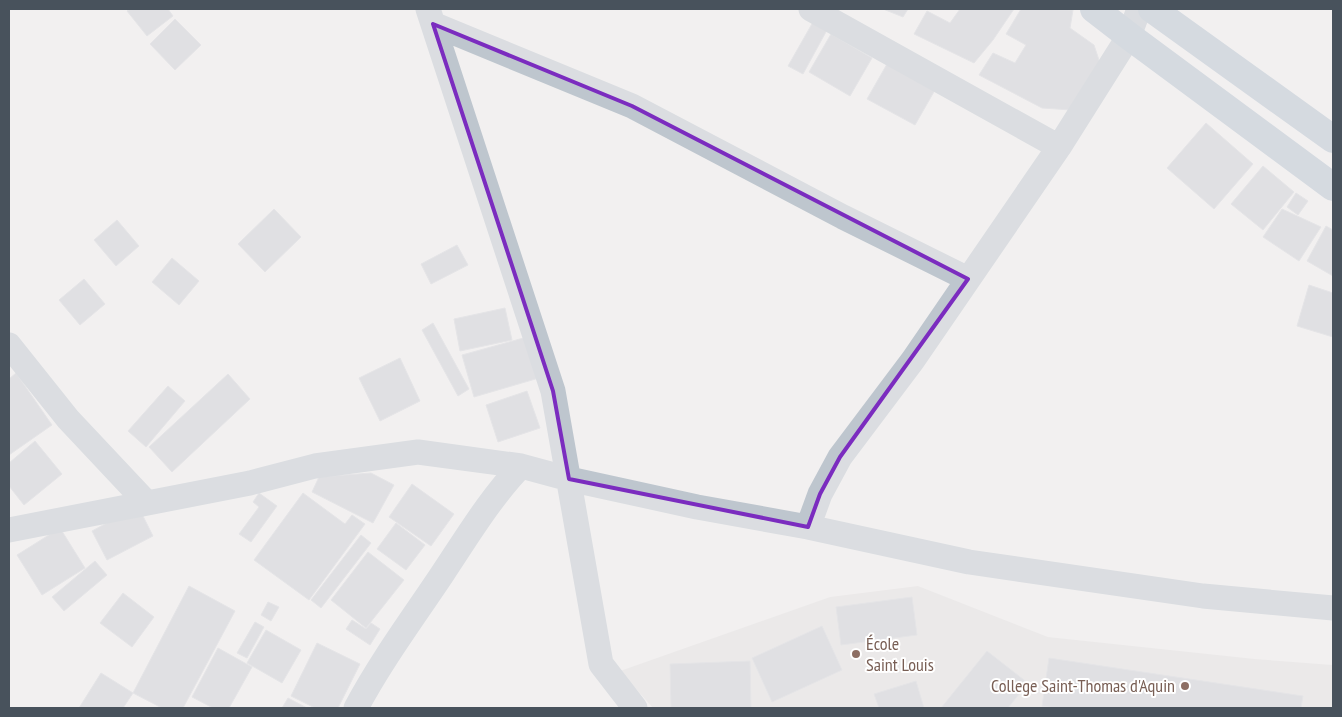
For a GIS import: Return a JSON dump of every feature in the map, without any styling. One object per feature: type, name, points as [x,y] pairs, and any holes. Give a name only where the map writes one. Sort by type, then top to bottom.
[{"type":"main road","points":[[1094,9],[1333,187]]},
{"type":"main road","points":[[1152,9],[1333,139]]},
{"type":"street","points":[[810,9],[1059,147]]},
{"type":"street","points":[[808,527],[820,494],[840,457],[913,360],[1059,147],[1129,36],[1139,9]]},
{"type":"street","points":[[430,17],[632,106],[843,217],[968,279]]},
{"type":"street","points":[[430,17],[553,391],[601,664],[635,708]]},
{"type":"street","points":[[9,345],[68,418],[146,502]]},
{"type":"street","points":[[9,530],[250,483],[315,466],[379,455],[418,452],[521,466],[569,479],[697,507],[808,527],[988,564],[1203,596],[1333,608]]},
{"type":"street","points":[[356,708],[371,679],[469,535],[506,481],[521,466]]},
{"type":"highlighted area","points":[[433,24],[632,106],[968,279],[840,457],[820,494],[808,527],[569,479],[553,391]]},
{"type":"shaded area","name":"École Saint Louis","points":[[918,586],[1048,637],[1255,659],[1333,665],[1333,708],[653,708],[620,671],[830,597]]},
{"type":"building","points":[[130,9],[168,9],[173,16],[147,36],[127,11]]},
{"type":"building","points":[[883,9],[908,9],[903,17]]},
{"type":"building","points":[[960,9],[1014,9],[993,40],[974,63],[914,34],[927,11],[950,23]]},
{"type":"building","points":[[1021,9],[1073,10],[1070,28],[1094,45],[1101,66],[1071,110],[1042,108],[979,75],[993,53],[1015,63],[1026,45],[1006,34]]},
{"type":"building","points":[[175,19],[201,45],[175,70],[150,44]]},
{"type":"building","points":[[813,22],[827,30],[803,74],[788,66]]},
{"type":"building","points":[[831,34],[872,58],[850,96],[809,72]]},
{"type":"building","points":[[887,64],[935,90],[915,125],[867,99]]},
{"type":"building","points":[[1206,123],[1253,164],[1214,209],[1167,168]]},
{"type":"building","points":[[1263,166],[1294,192],[1263,230],[1231,204]]},
{"type":"building","points":[[1296,193],[1308,201],[1298,215],[1287,207]]},
{"type":"building","points":[[274,209],[301,237],[265,272],[238,244]]},
{"type":"building","points":[[1282,209],[1321,227],[1299,261],[1263,237]]},
{"type":"building","points":[[117,220],[139,246],[116,266],[94,240]]},
{"type":"building","points":[[1326,226],[1333,230],[1333,276],[1307,261]]},
{"type":"building","points":[[457,245],[468,265],[431,284],[421,264]]},
{"type":"building","points":[[172,258],[199,281],[179,305],[152,282]]},
{"type":"building","points":[[84,279],[105,304],[80,325],[59,300]]},
{"type":"building","points":[[1309,285],[1333,293],[1333,337],[1297,326]]},
{"type":"building","points":[[505,308],[512,340],[460,351],[454,319]]},
{"type":"building","points":[[433,323],[469,389],[458,396],[422,330]]},
{"type":"building","points":[[527,337],[539,378],[474,397],[462,355]]},
{"type":"building","points":[[400,358],[420,401],[380,421],[359,378]]},
{"type":"building","points":[[16,373],[52,425],[9,455],[9,379]]},
{"type":"building","points":[[228,374],[250,399],[172,472],[149,447]]},
{"type":"building","points":[[168,386],[185,401],[146,447],[128,431]]},
{"type":"building","points":[[527,391],[540,428],[498,442],[486,405]]},
{"type":"building","points":[[35,441],[62,474],[24,505],[9,486],[9,463]]},
{"type":"building","points":[[371,473],[394,485],[373,523],[312,492],[319,477]]},
{"type":"building","points":[[412,484],[454,514],[431,546],[389,517]]},
{"type":"building","points":[[259,493],[277,506],[251,542],[239,534],[259,507],[253,502]]},
{"type":"building","points":[[303,493],[345,524],[352,515],[365,524],[309,600],[254,560]]},
{"type":"building","points":[[138,506],[153,536],[107,560],[92,531]]},
{"type":"building","points":[[396,523],[425,545],[406,570],[377,549]]},
{"type":"building","points":[[60,528],[85,568],[42,595],[17,555]]},
{"type":"building","points":[[361,535],[371,543],[321,608],[311,600]]},
{"type":"building","points":[[368,552],[404,580],[366,628],[331,600]]},
{"type":"building","points":[[95,561],[107,575],[64,611],[52,597]]},
{"type":"building","points":[[189,586],[235,611],[183,708],[162,708],[133,693]]},
{"type":"building","points":[[123,593],[154,617],[132,647],[100,623]]},
{"type":"building","points":[[912,597],[917,635],[841,645],[836,607]]},
{"type":"building","points":[[268,602],[279,607],[271,621],[261,615]]},
{"type":"building","points":[[352,620],[366,629],[371,623],[380,629],[370,645],[346,629]]},
{"type":"building","points":[[255,622],[264,627],[247,658],[237,653]]},
{"type":"building","points":[[822,626],[842,670],[772,702],[752,658]]},
{"type":"building","points":[[266,630],[301,650],[282,683],[247,663]]},
{"type":"building","points":[[317,643],[360,664],[338,708],[315,708],[291,696]]},
{"type":"building","points":[[218,648],[252,667],[229,708],[213,708],[192,697]]},
{"type":"building","points":[[987,651],[1028,683],[1008,708],[941,708]]},
{"type":"building","points":[[1049,658],[1303,696],[1301,708],[1056,708],[1042,706]]},
{"type":"building","points":[[750,661],[751,708],[671,708],[670,664]]},
{"type":"building","points":[[101,673],[133,693],[123,708],[79,708]]},
{"type":"building","points":[[916,681],[924,708],[879,708],[874,694]]},
{"type":"building","points":[[288,698],[307,708],[282,708]]},
{"type":"place","name":"École Saint Louis","points":[[856,654]]},
{"type":"place","name":"College Saint-Thomas d'Aquin","points":[[1185,686]]}]
